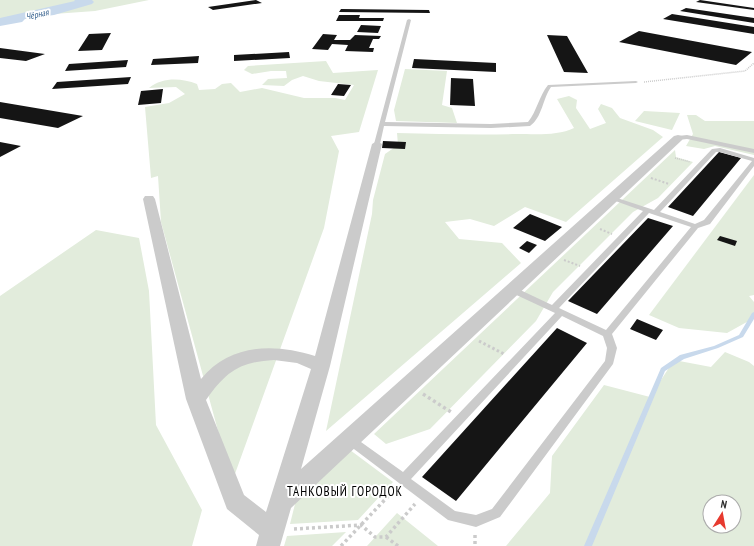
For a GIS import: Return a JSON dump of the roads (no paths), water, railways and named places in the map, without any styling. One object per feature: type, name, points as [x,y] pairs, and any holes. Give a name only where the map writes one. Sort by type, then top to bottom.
[{"type":"street","points":[[280,503],[678,138]]},
{"type":"street","points":[[149,199],[196,399],[235,502],[270,538],[321,366],[377,144]]},
{"type":"street","points":[[196,399],[226,366],[243,358],[271,354],[300,358],[321,366]]},
{"type":"lane","points":[[377,144],[409,20]]},
{"type":"lane","points":[[382,124],[491,126],[530,124],[535,118],[546,91],[550,86],[636,82]]},
{"type":"lane","points":[[678,138],[687,137],[754,151]]},
{"type":"lane","points":[[403,480],[515,360],[590,270],[622,237],[679,187],[714,150],[754,160],[707,222],[694,226],[607,334]]},
{"type":"lane","points":[[612,198],[694,226]]},
{"type":"lane","points":[[349,440],[452,516],[476,521],[496,513],[610,362],[612,348],[607,334],[513,290]]},
{"type":"waterway","name":"Чёрная","points":[[0,22],[18,19],[21,16],[54,11],[88,2],[80,0]]},
{"type":"waterway","points":[[588,546],[663,370],[682,357],[716,347],[741,336],[754,314]]},
{"type":"district","name":"ТАНКОВЫЙ ГОРОДОК","points":[[345,491]]}]
